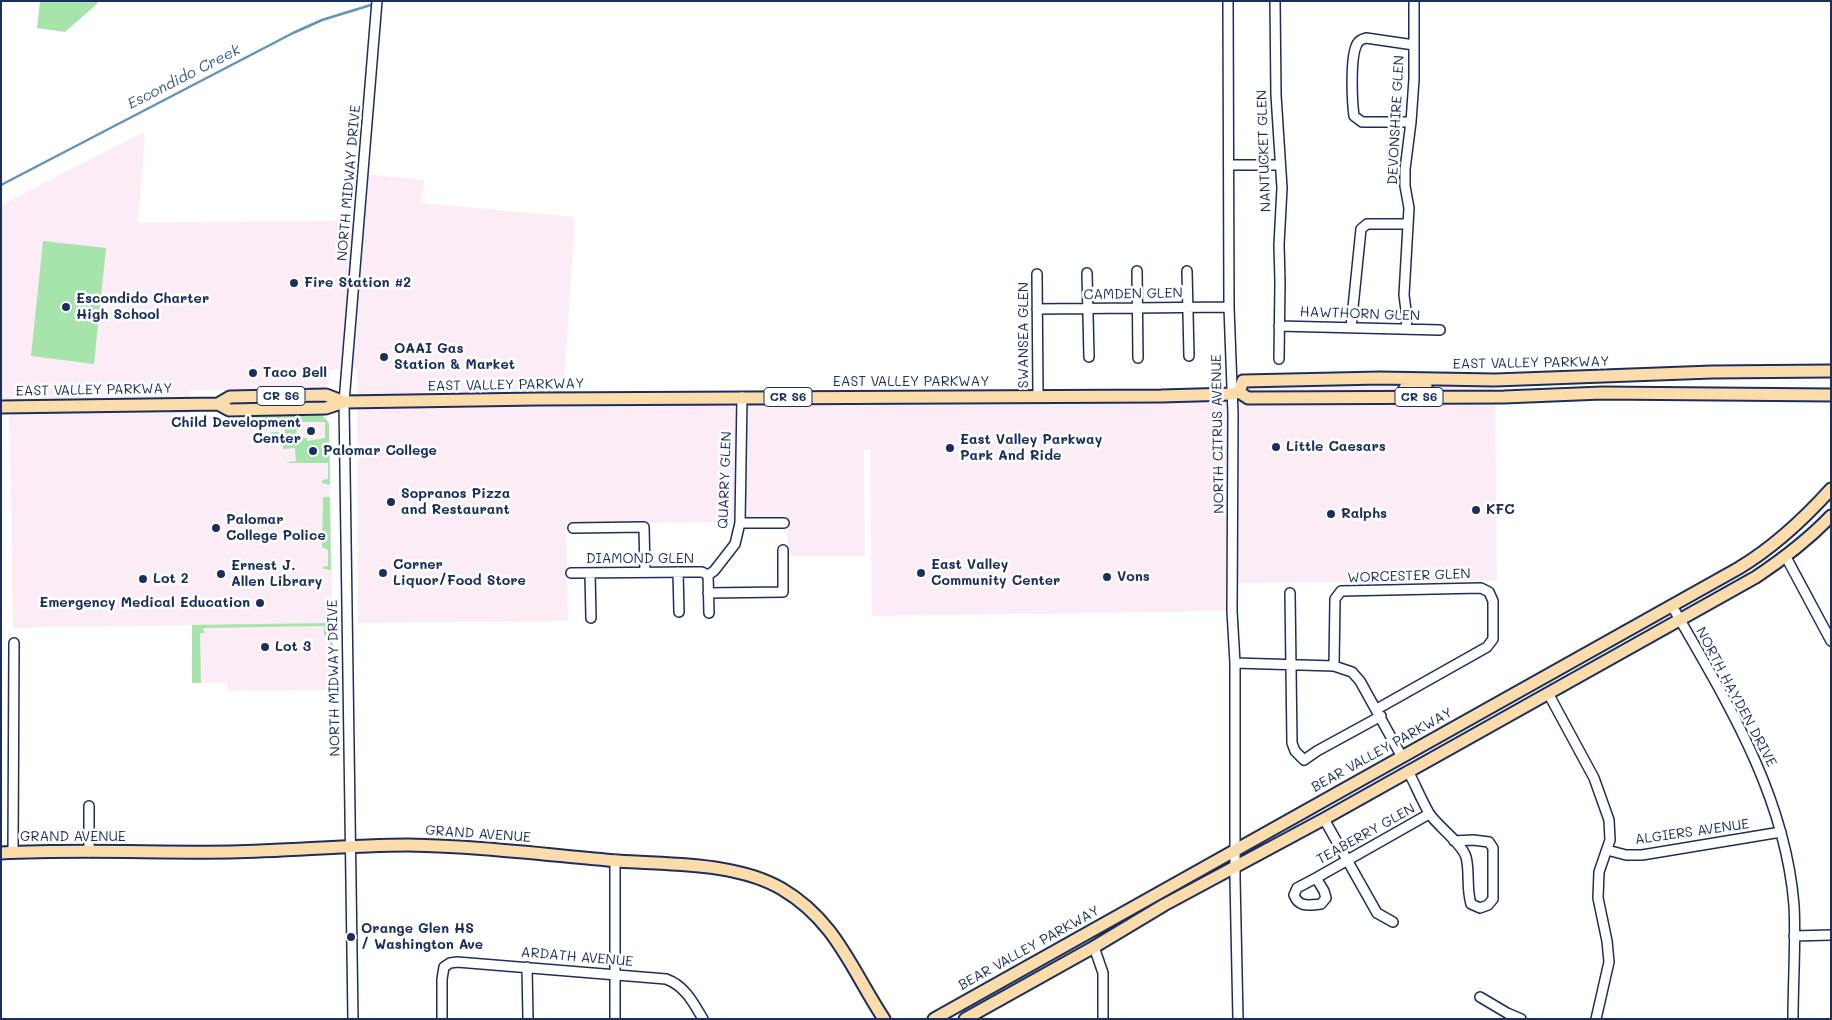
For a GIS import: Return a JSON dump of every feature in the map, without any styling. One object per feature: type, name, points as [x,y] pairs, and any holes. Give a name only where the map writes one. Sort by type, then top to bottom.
[{"type":"main road","name":"EAST VALLEY PARKWAY","points":[[1235,393],[1243,381],[1380,378],[1446,380],[1576,378],[1712,372],[1831,371]]},
{"type":"main road","points":[[1401,398],[1405,388],[1436,385],[1446,380]]},
{"type":"main road","name":"EAST VALLEY PARKWAY","points":[[1,407],[218,404],[230,396],[326,395],[344,402],[1235,393],[1248,398],[1401,398],[1602,394],[1831,395]]},
{"type":"main road","name":"BEAR VALLEY PARKWAY","points":[[934,1019],[1739,568],[1766,550],[1800,521],[1831,489]]},
{"type":"main road","points":[[965,1019],[1094,948],[1164,906],[1324,819],[1756,577],[1786,557],[1831,516]]},
{"type":"main road","name":"GRAND AVENUE","points":[[7,853],[262,851],[409,845],[484,848],[715,869],[755,877],[781,889],[813,912],[832,932],[884,1019]]},
{"type":"street","name":"NORTH MIDWAY DRIVE","points":[[353,1019],[344,402],[377,1]]},
{"type":"street","name":"NORTH CITRUS AVENUE","points":[[1228,1],[1229,307],[1235,393],[1233,414],[1232,611],[1238,1019]]},
{"type":"street","name":"NANTUCKET GLEN","points":[[1275,1],[1276,95],[1282,188],[1279,245],[1279,359]]},
{"type":"street","name":"DEVONSHIRE GLEN","points":[[1406,329],[1407,318],[1404,295],[1409,208],[1405,186],[1405,169],[1414,79],[1414,1]]},
{"type":"street","points":[[1411,122],[1359,121],[1353,112],[1352,78],[1354,51],[1361,39],[1366,38],[1414,45]]},
{"type":"street","points":[[1229,164],[1280,165]]},
{"type":"street","points":[[1351,327],[1361,229],[1367,224],[1408,224]]},
{"type":"street","points":[[1137,271],[1138,358]]},
{"type":"street","points":[[1087,272],[1089,358]]},
{"type":"street","points":[[1187,272],[1189,356]]},
{"type":"street","name":"SWANSEA GLEN","points":[[1037,274],[1038,396]]},
{"type":"street","name":"CAMDEN GLEN","points":[[1037,309],[1229,307]]},
{"type":"street","name":"HAWTHORN GLEN","points":[[1279,326],[1440,330]]},
{"type":"street","name":"QUARRY GLEN","points":[[708,575],[714,571],[735,544],[740,523],[742,397]]},
{"type":"street","points":[[740,523],[784,523]]},
{"type":"street","points":[[573,528],[644,527],[644,572]]},
{"type":"street","points":[[708,593],[783,592],[784,550]]},
{"type":"street","points":[[1786,557],[1831,641]]},
{"type":"street","points":[[678,572],[679,612]]},
{"type":"street","name":"DIAMOND GLEN","points":[[571,573],[702,572],[708,575]]},
{"type":"street","points":[[590,573],[591,618]]},
{"type":"street","points":[[708,575],[709,612]]},
{"type":"street","name":"WORCESTER GLEN","points":[[1334,666],[1335,599],[1341,592],[1481,588],[1489,592],[1493,601],[1493,639],[1487,647],[1379,712]]},
{"type":"street","points":[[1290,594],[1292,743],[1295,751],[1304,760],[1379,712]]},
{"type":"street","name":"NORTH HAYDEN DRIVE","points":[[1672,606],[1707,666],[1753,753],[1776,811],[1788,860],[1794,906],[1793,1019]]},
{"type":"street","points":[[7,853],[14,643]]},
{"type":"street","points":[[1234,663],[1334,666],[1352,672],[1360,681],[1379,712],[1402,757]]},
{"type":"street","points":[[1548,693],[1594,778],[1609,820],[1610,840],[1599,872],[1598,898],[1609,962],[1596,1019]]},
{"type":"street","points":[[1408,771],[1429,814],[1466,857],[1468,892],[1472,904],[1480,908],[1488,905],[1493,898],[1493,848],[1489,842],[1473,840],[1454,841]]},
{"type":"street","points":[[89,806],[89,852]]},
{"type":"street","name":"TEABERRY GLEN","points":[[1316,878],[1429,814]]},
{"type":"street","points":[[1324,819],[1377,913],[1393,922]]},
{"type":"street","name":"ALGIERS AVENUE","points":[[1607,850],[1642,855],[1781,832]]},
{"type":"street","points":[[615,860],[615,1019]]},
{"type":"street","points":[[1794,936],[1831,935]]},
{"type":"street","points":[[1094,948],[1103,973],[1103,1019]]},
{"type":"street","name":"ARDATH AVENUE","points":[[442,1019],[442,979],[444,967],[450,963],[457,962],[666,979],[676,983],[689,995],[702,1019]]},
{"type":"street","points":[[527,967],[528,1019]]},
{"type":"street","points":[[1480,996],[1507,1013],[1521,1019]]},
{"type":"shaded area","points":[[144,132],[138,223],[360,220],[364,174],[424,180],[421,203],[575,217],[563,399],[1232,394],[1243,381],[1495,380],[1497,581],[1233,583],[1232,611],[872,616],[870,450],[864,450],[865,556],[788,556],[787,522],[566,523],[568,621],[358,623],[357,368],[330,370],[329,384],[324,388],[190,390],[190,419],[203,417],[242,418],[247,416],[322,415],[329,423],[334,690],[228,691],[227,683],[192,683],[192,625],[13,628],[9,407],[1,407],[1,205]]},
{"type":"green space","points":[[40,1],[98,1],[97,4],[65,32],[37,28]]},
{"type":"green space","points":[[43,241],[106,248],[94,364],[31,356]]},
{"type":"green space","points":[[322,415],[329,423],[330,485],[322,483],[322,480],[328,479],[328,463],[285,463],[296,461],[295,448],[283,449],[282,437],[270,437],[270,434],[272,432],[285,432],[285,420],[252,420],[252,424],[242,423],[242,418],[247,416]],"holes":[[[296,422],[325,422],[325,438],[307,441],[307,438],[297,438]]]},
{"type":"green space","points":[[323,497],[330,497],[331,570],[322,567],[328,566],[328,550],[322,547]]},
{"type":"green space","points":[[332,623],[333,660],[327,662],[325,660],[330,659],[330,636],[324,635],[324,626],[204,628],[205,633],[200,633],[201,683],[192,683],[192,625]]},
{"type":"waterway","name":"Escondido Creek","points":[[1,185],[293,33],[322,20],[374,4]]},
{"type":"place","name":"Fire Station #2","points":[[294,283]]},
{"type":"place","name":"Escondido Charter High School","points":[[66,307]]},
{"type":"place","name":"OAAI Gas Station & Market","points":[[384,357]]},
{"type":"place","name":"Taco Bell","points":[[253,373]]},
{"type":"place","name":"Child Development Center","points":[[311,431]]},
{"type":"place","name":"Little Caesars","points":[[1276,447]]},
{"type":"place","name":"East Valley Parkway Park And Ride","points":[[950,448]]},
{"type":"place","name":"Palomar College","points":[[313,451]]},
{"type":"place","name":"Sopranos Pizza and Restaurant","points":[[391,502]]},
{"type":"place","name":"KFC","points":[[1476,510]]},
{"type":"place","name":"Ralphs","points":[[1331,514]]},
{"type":"place","name":"Palomar College Police","points":[[216,528]]},
{"type":"place","name":"Corner Liquor/Food Store","points":[[383,573]]},
{"type":"place","name":"East Valley Community Center","points":[[921,573]]},
{"type":"place","name":"Ernest J. Allen Library","points":[[221,574]]},
{"type":"place","name":"Vons","points":[[1107,577]]},
{"type":"place","name":"Lot 2","points":[[143,579]]},
{"type":"place","name":"Emergency Medical Education","points":[[260,603]]},
{"type":"place","name":"Lot 3","points":[[265,647]]},
{"type":"place","name":"Orange Glen HS / Washington Ave","points":[[351,937]]}]
